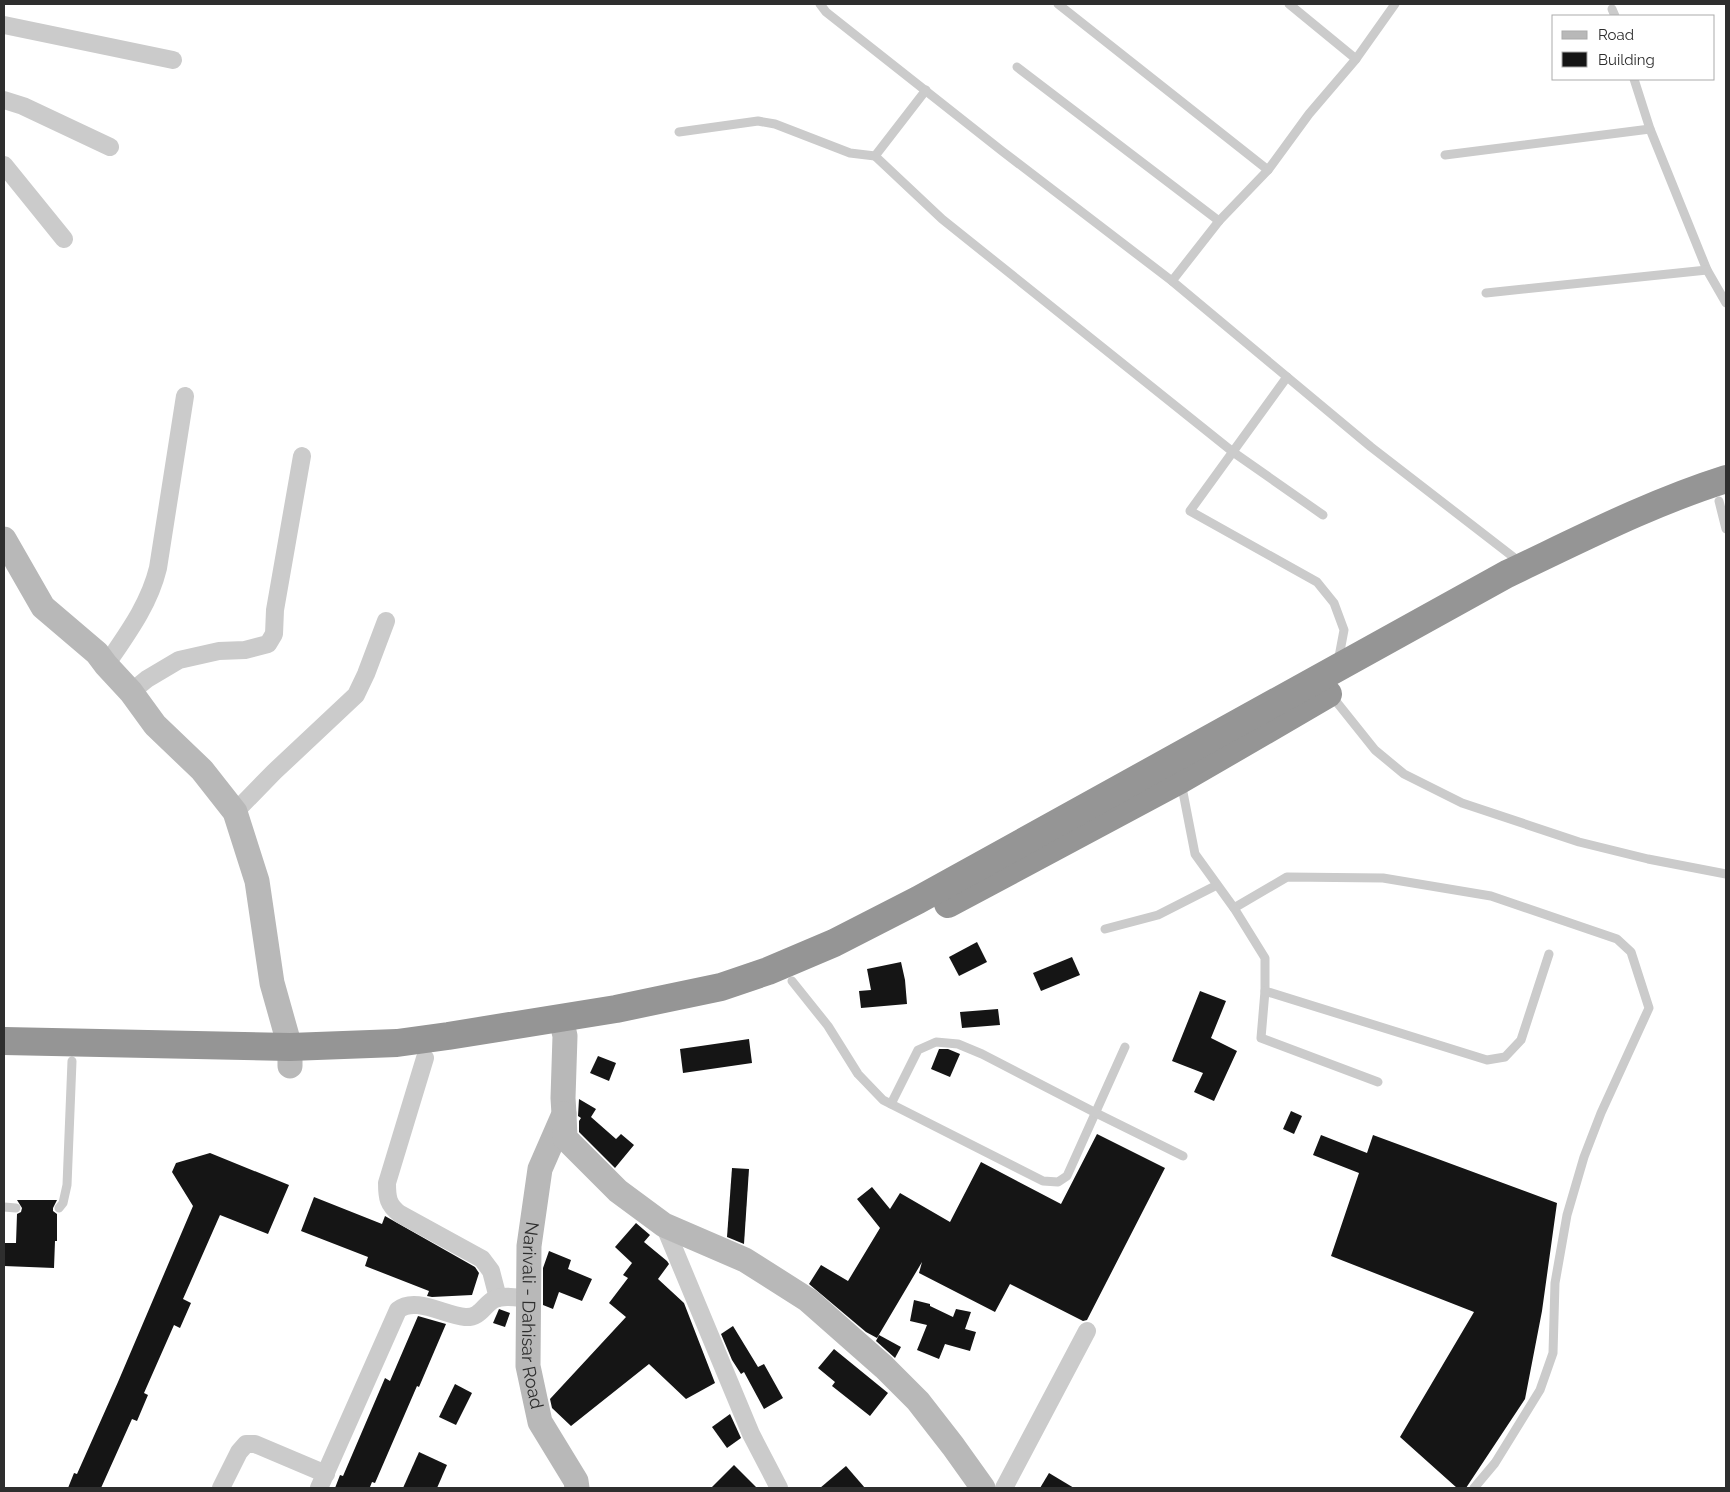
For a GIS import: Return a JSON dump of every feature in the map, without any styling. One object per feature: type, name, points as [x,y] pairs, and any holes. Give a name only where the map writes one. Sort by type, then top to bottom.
[{"type":"highway","points":[[563,1027],[616,1009],[721,987],[768,971],[834,943],[1333,681],[1530,574],[1592,534],[1668,500],[1724,493]]},
{"type":"highway","points":[[4,1059],[72,1061],[290,1057],[397,1043],[478,1040],[563,1027],[627,1026],[726,1005],[792,981],[850,956],[1180,780],[1333,681]]},
{"type":"highway","points":[[4,1040],[290,1057],[351,1065],[399,1062],[425,1058],[478,1040]]},
{"type":"street","points":[[4,25],[172,60]]},
{"type":"street","points":[[4,100],[23,106],[110,147]]},
{"type":"street","points":[[4,165],[64,239]]},
{"type":"street","points":[[106,665],[138,618],[153,587],[158,568],[184,396]]},
{"type":"street","points":[[131,692],[147,679],[180,660],[219,651],[246,650],[268,644],[274,634],[275,610],[302,456]]},
{"type":"street","points":[[4,539],[43,607],[97,654],[131,692],[155,725],[202,770],[235,812],[257,881],[272,983],[290,1057]]},
{"type":"street","points":[[235,812],[274,772],[356,695],[386,621]]},
{"type":"street","name":"Narivali - Dahisar Road","points":[[563,1027],[564,1114],[540,1169],[528,1246],[528,1366],[540,1422],[578,1488]]},
{"type":"street","points":[[425,1058],[387,1183],[387,1199],[391,1208],[400,1214],[482,1259],[491,1271],[498,1298]]},
{"type":"street","points":[[564,1114],[565,1138],[618,1190],[664,1225],[745,1260],[808,1300],[884,1367],[918,1400],[983,1488]]},
{"type":"street","points":[[664,1225],[751,1434],[779,1488]]},
{"type":"street","points":[[221,1488],[239,1452],[246,1444],[255,1444],[323,1481],[398,1310],[403,1305],[413,1304],[466,1317],[477,1314],[494,1299],[504,1297],[528,1299]]},
{"type":"street","points":[[1004,1488],[1087,1331]]},
{"type":"lane","points":[[820,4],[826,12],[1002,151],[1172,281],[1371,447],[1530,574]]},
{"type":"lane","points":[[1058,4],[1268,170]]},
{"type":"lane","points":[[1289,4],[1356,58]]},
{"type":"lane","points":[[1172,281],[1219,221],[1268,170],[1309,114],[1356,58],[1395,4]]},
{"type":"lane","points":[[1017,68],[1219,221]]},
{"type":"lane","points":[[1634,80],[1650,129],[1706,270],[1726,303]]},
{"type":"lane","points":[[875,156],[926,90]]},
{"type":"lane","points":[[679,132],[758,121],[775,124],[850,153],[875,156],[942,219],[1233,452],[1323,515]]},
{"type":"lane","points":[[1445,155],[1650,129]]},
{"type":"lane","points":[[1486,293],[1706,270]]},
{"type":"lane","points":[[1287,377],[1190,511],[1317,582],[1334,603],[1344,630],[1333,681],[1376,750],[1404,774],[1462,803],[1579,842],[1648,860],[1726,874]]},
{"type":"lane","points":[[1724,493],[1726,529]]},
{"type":"lane","points":[[1180,780],[1195,854],[1234,908],[1265,958],[1265,991],[1261,1038],[1378,1082]]},
{"type":"lane","points":[[1234,908],[1287,877],[1384,878],[1491,896],[1617,939],[1631,952],[1649,1008],[1601,1113],[1584,1157],[1567,1215],[1555,1283],[1553,1353],[1540,1390],[1495,1463],[1474,1488]]},
{"type":"lane","points":[[1105,929],[1158,915],[1217,885]]},
{"type":"lane","points":[[1265,991],[1487,1060],[1505,1057],[1521,1040],[1549,954]]},
{"type":"lane","points":[[792,981],[828,1026],[858,1074],[883,1100],[1044,1181],[1058,1182],[1067,1176],[1125,1047]]},
{"type":"lane","points":[[891,1104],[918,1050],[936,1042],[958,1044],[982,1054],[1183,1156]]},
{"type":"lane","points":[[59,1208],[64,1203],[66,1193],[72,1061]]},
{"type":"lane","points":[[4,1207],[16,1208]]},
{"type":"building","points":[[977,942],[987,962],[959,976],[949,957]]},
{"type":"building","points":[[1072,957],[1080,975],[1041,991],[1033,973]]},
{"type":"building","points":[[901,962],[907,1004],[861,1008],[859,991],[871,990],[867,969]]},
{"type":"building","points":[[1200,991],[1226,1001],[1211,1038],[1237,1051],[1214,1101],[1194,1092],[1203,1073],[1172,1061]]},
{"type":"building","points":[[998,1009],[1000,1025],[962,1028],[960,1012]]},
{"type":"building","points":[[749,1039],[752,1063],[683,1073],[680,1049]]},
{"type":"building","points":[[939,1049],[948,1049],[960,1054],[950,1077],[931,1069]]},
{"type":"building","points":[[598,1056],[616,1063],[609,1081],[590,1073]]},
{"type":"building","points":[[579,1099],[596,1109],[591,1117],[616,1139],[621,1134],[634,1145],[615,1168],[579,1132],[579,1121],[581,1118],[578,1116]]},
{"type":"building","points":[[1291,1111],[1302,1116],[1294,1134],[1283,1129]]},
{"type":"building","points":[[1097,1134],[1165,1168],[1087,1320],[1083,1321],[1010,1284],[995,1312],[919,1273],[922,1262],[877,1338],[866,1332],[809,1284],[821,1265],[848,1281],[880,1228],[857,1199],[872,1187],[890,1209],[900,1193],[950,1222],[981,1162],[1061,1204]]},
{"type":"building","points":[[1321,1135],[1367,1153],[1373,1135],[1557,1203],[1542,1311],[1525,1399],[1466,1488],[1457,1488],[1400,1437],[1474,1312],[1331,1256],[1359,1173],[1313,1155]]},
{"type":"building","points":[[210,1153],[289,1185],[268,1234],[220,1215],[183,1299],[191,1303],[180,1328],[174,1325],[144,1393],[148,1395],[137,1421],[132,1419],[101,1488],[68,1488],[74,1473],[77,1474],[118,1382],[193,1206],[172,1172],[176,1163]]},
{"type":"building","points":[[732,1168],[749,1169],[744,1244],[727,1237]]},
{"type":"building","points":[[314,1197],[382,1224],[385,1216],[475,1267],[479,1273],[472,1295],[427,1296],[429,1291],[365,1266],[368,1257],[301,1231]]},
{"type":"building","points":[[17,1200],[57,1200],[53,1208],[53,1211],[57,1214],[54,1268],[4,1266],[4,1243],[16,1243],[17,1214],[21,1212],[22,1208]]},
{"type":"building","points":[[636,1223],[650,1235],[644,1242],[669,1264],[658,1279],[684,1303],[715,1383],[686,1399],[649,1364],[571,1426],[552,1408],[550,1399],[626,1317],[609,1303],[628,1278],[623,1275],[632,1263],[615,1247]]},
{"type":"building","points":[[549,1251],[571,1260],[568,1269],[592,1279],[582,1301],[559,1292],[553,1309],[543,1305],[543,1268]]},
{"type":"building","points":[[914,1300],[930,1304],[930,1306],[953,1317],[956,1309],[971,1312],[965,1329],[976,1332],[970,1351],[945,1344],[939,1359],[917,1350],[927,1325],[910,1321]]},
{"type":"building","points":[[499,1309],[510,1313],[505,1327],[493,1323]]},
{"type":"building","points":[[418,1316],[446,1324],[375,1483],[372,1482],[370,1487],[373,1488],[335,1488],[340,1475],[343,1476],[385,1378],[390,1381]]},
{"type":"building","points":[[733,1326],[758,1367],[764,1364],[783,1398],[764,1409],[744,1372],[741,1374],[732,1360],[721,1334]]},
{"type":"building","points":[[879,1335],[901,1347],[895,1358],[876,1341]]},
{"type":"building","points":[[834,1349],[888,1393],[870,1416],[832,1386],[835,1382],[818,1368]]},
{"type":"building","points":[[455,1384],[472,1393],[456,1425],[439,1417]]},
{"type":"building","points":[[730,1414],[741,1438],[727,1448],[712,1427]]},
{"type":"building","points":[[419,1452],[447,1465],[437,1488],[403,1488]]},
{"type":"building","points":[[734,1465],[757,1488],[711,1488]]},
{"type":"building","points":[[846,1466],[865,1488],[820,1488]]},
{"type":"building","points":[[1049,1473],[1074,1488],[1040,1488]]}]
